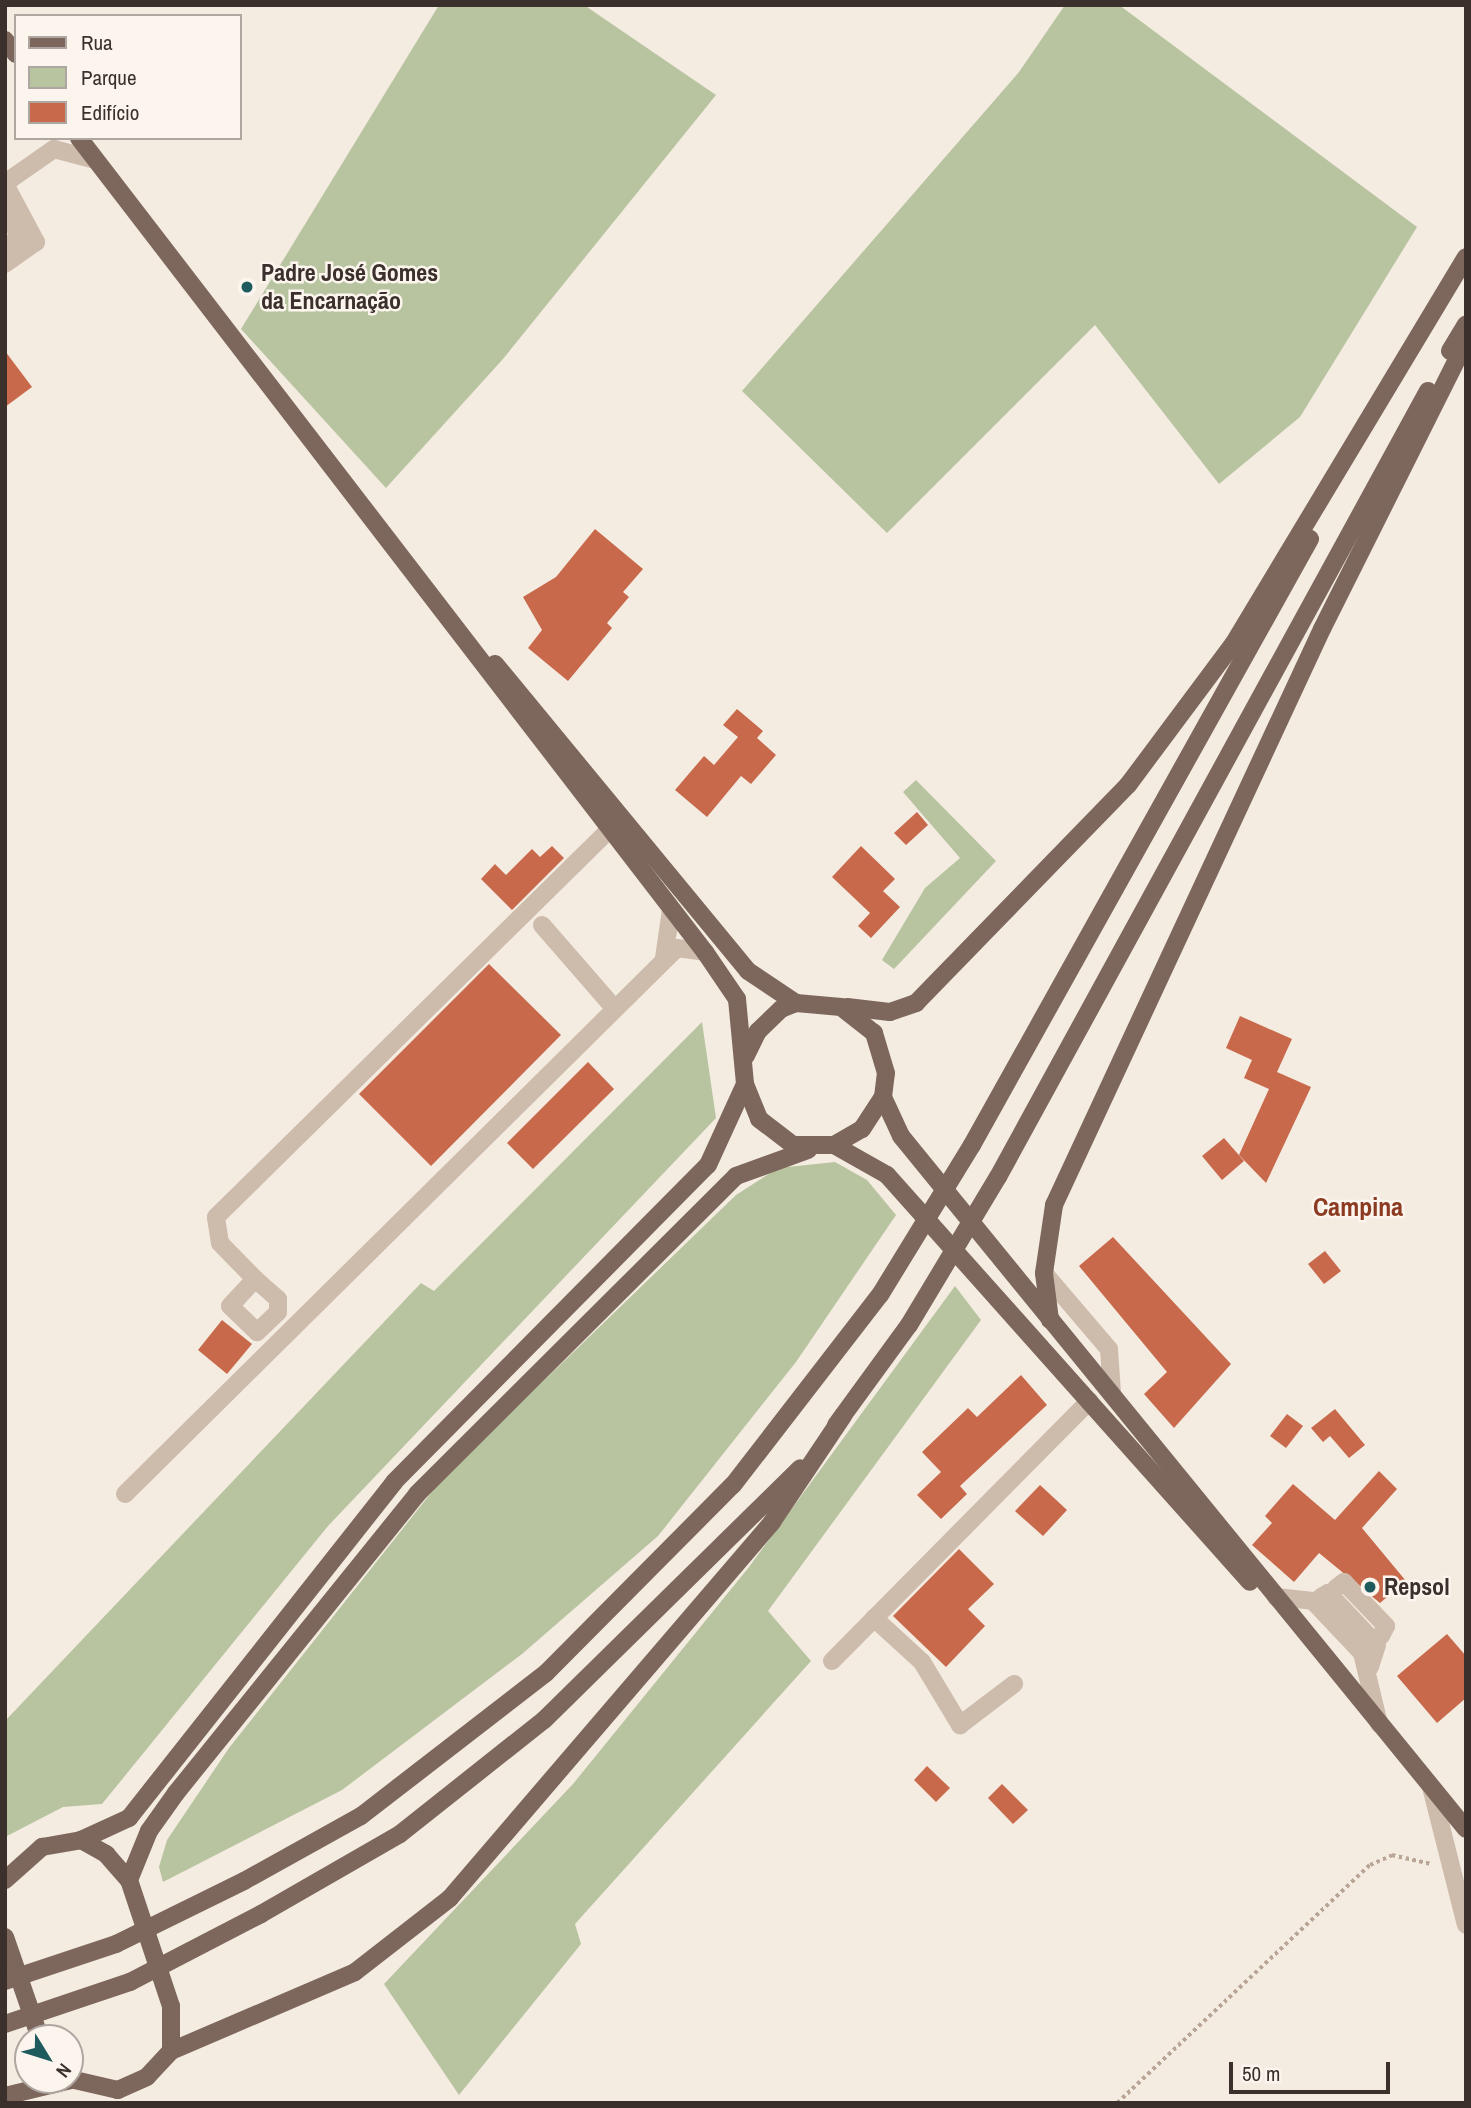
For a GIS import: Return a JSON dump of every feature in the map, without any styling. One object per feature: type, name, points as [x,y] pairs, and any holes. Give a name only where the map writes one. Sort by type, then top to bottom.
[{"type":"main road","points":[[63,140],[94,160],[388,546],[705,952],[737,999],[747,1056],[746,1084],[759,1119],[774,1135],[814,1148]]},
{"type":"main road","points":[[388,546],[527,700],[748,971],[796,1003],[905,1010],[1076,846],[1234,643],[1466,257]]},
{"type":"main road","points":[[84,2083],[118,2090],[147,2077],[171,2051],[355,1972],[450,1898],[772,1522],[843,1416],[909,1325],[998,1177],[1466,324]]},
{"type":"main road","points":[[5,1981],[116,1944],[244,1881],[361,1816],[546,1673],[733,1485],[880,1295],[972,1145],[1202,739],[1424,326]]},
{"type":"main road","points":[[1050,1320],[1044,1273],[1054,1205],[1322,629],[1466,342]]},
{"type":"main road","points":[[747,1056],[769,1018],[796,1003]]},
{"type":"main road","points":[[130,1880],[149,1831],[176,1793],[417,1494],[736,1177],[814,1148],[834,1145],[862,1129],[883,1097],[886,1073],[874,1033],[841,1007],[820,1004]]},
{"type":"main road","points":[[5,1880],[42,1847],[81,1840],[130,1818],[394,1482],[708,1165],[746,1084]]},
{"type":"main road","points":[[883,1097],[901,1136],[1466,1829]]},
{"type":"main road","points":[[834,1145],[887,1175],[1406,1757]]},
{"type":"main road","points":[[5,2024],[130,1982],[261,1914],[400,1834],[544,1720],[756,1515],[843,1416]]},
{"type":"main road","points":[[81,1840],[106,1854],[130,1880],[171,2006],[171,2051]]},
{"type":"main road","points":[[5,1937],[35,2024]]},
{"type":"street","points":[[63,140],[94,160]]},
{"type":"street","points":[[5,172],[63,140]]},
{"type":"street","points":[[5,264],[36,242],[5,183],[63,140]]},
{"type":"street","points":[[5,210],[20,237],[5,247]]},
{"type":"street","points":[[255,1279],[220,1243],[216,1217],[608,831]]},
{"type":"street","points":[[663,962],[671,940],[671,910]]},
{"type":"street","points":[[542,925],[615,1009]]},
{"type":"street","points":[[125,1494],[677,948],[705,952]]},
{"type":"street","points":[[1044,1273],[1109,1349],[1112,1393]]},
{"type":"street","points":[[832,1661],[1088,1401]]},
{"type":"street","points":[[1325,1595],[1370,1648],[1369,1687]]},
{"type":"street","points":[[1325,1595],[1362,1653],[1379,1724]]},
{"type":"street","points":[[1276,1597],[1325,1595],[1379,1641],[1370,1667]]},
{"type":"street","points":[[874,1618],[922,1662],[960,1725],[1014,1684]]},
{"type":"street","points":[[1431,1787],[1462,1898],[1465,1927]]},
{"type":"path","points":[[1118,2103],[1370,1865],[1392,1855],[1453,1872]]},
{"type":"green space","points":[[439,5],[584,5],[716,95],[503,359],[386,488],[241,329]]},
{"type":"green space","points":[[1065,5],[1119,5],[1417,227],[1300,417],[1219,484],[1095,325],[887,533],[742,391],[1019,72]]},
{"type":"green space","points":[[916,780],[996,861],[894,969],[882,960],[925,888],[960,858],[903,792]]},
{"type":"green space","points":[[702,1022],[716,1118],[328,1526],[102,1804],[63,1807],[5,1837],[5,1721],[421,1283],[434,1291]]},
{"type":"green space","points":[[835,1162],[867,1180],[896,1215],[796,1362],[658,1536],[522,1654],[342,1790],[163,1882],[159,1867],[167,1840],[229,1748],[442,1479],[736,1195],[778,1168]]},
{"type":"green space","points":[[955,1286],[981,1320],[768,1611],[811,1661],[575,1924],[581,1944],[459,2095],[384,1984],[573,1784],[749,1567]]},
{"type":"building","points":[[5,351],[32,387],[5,407]]},
{"type":"building","points":[[595,529],[643,569],[623,592],[629,597],[607,623],[612,628],[568,681],[528,648],[542,630],[523,597],[556,577]]},
{"type":"building","points":[[737,709],[763,731],[757,738],[776,755],[751,784],[741,776],[707,817],[675,790],[704,756],[714,765],[738,737],[723,725]]},
{"type":"building","points":[[917,812],[928,825],[906,845],[894,833]]},
{"type":"building","points":[[552,846],[564,858],[512,910],[481,879],[495,864],[506,875],[532,849],[540,857]]},
{"type":"building","points":[[861,846],[895,879],[883,891],[900,907],[871,938],[858,926],[870,913],[832,877]]},
{"type":"building","points":[[489,964],[561,1035],[431,1166],[359,1094]]},
{"type":"building","points":[[1240,1016],[1292,1039],[1277,1072],[1311,1087],[1266,1183],[1239,1155],[1269,1089],[1244,1078],[1252,1060],[1226,1048]]},
{"type":"building","points":[[588,1062],[614,1089],[533,1169],[507,1143]]},
{"type":"building","points":[[1224,1138],[1244,1161],[1222,1180],[1202,1156]]},
{"type":"building","points":[[1113,1237],[1231,1364],[1174,1428],[1144,1394],[1167,1372],[1079,1266]]},
{"type":"building","points":[[1325,1251],[1341,1271],[1324,1284],[1308,1264]]},
{"type":"building","points":[[222,1320],[252,1344],[227,1374],[198,1350]]},
{"type":"building","points":[[1021,1375],[1047,1405],[960,1486],[967,1494],[941,1519],[917,1495],[941,1472],[922,1452],[968,1408],[977,1417]]},
{"type":"building","points":[[1335,1409],[1365,1445],[1349,1458],[1330,1436],[1323,1442],[1311,1428]]},
{"type":"building","points":[[1287,1414],[1303,1426],[1286,1448],[1270,1436]]},
{"type":"building","points":[[1379,1471],[1397,1489],[1362,1528],[1406,1581],[1380,1603],[1319,1553],[1294,1582],[1252,1545],[1272,1523],[1265,1516],[1293,1484],[1335,1520]]},
{"type":"building","points":[[1040,1485],[1067,1510],[1043,1536],[1015,1511]]},
{"type":"building","points":[[959,1549],[994,1584],[968,1609],[985,1626],[946,1667],[893,1616]]},
{"type":"building","points":[[1447,1634],[1466,1656],[1466,1698],[1437,1723],[1397,1676]]},
{"type":"building","points":[[927,1766],[950,1788],[936,1802],[914,1780]]},
{"type":"building","points":[[1002,1784],[1028,1810],[1013,1824],[988,1798]]},
{"type":"place","name":"Padre José Gomes da Encarnação","points":[[247,287]]},
{"type":"place","name":"Repsol","points":[[1370,1587]]},
{"type":"district","name":"Campina","points":[[1358,1207]]}]
